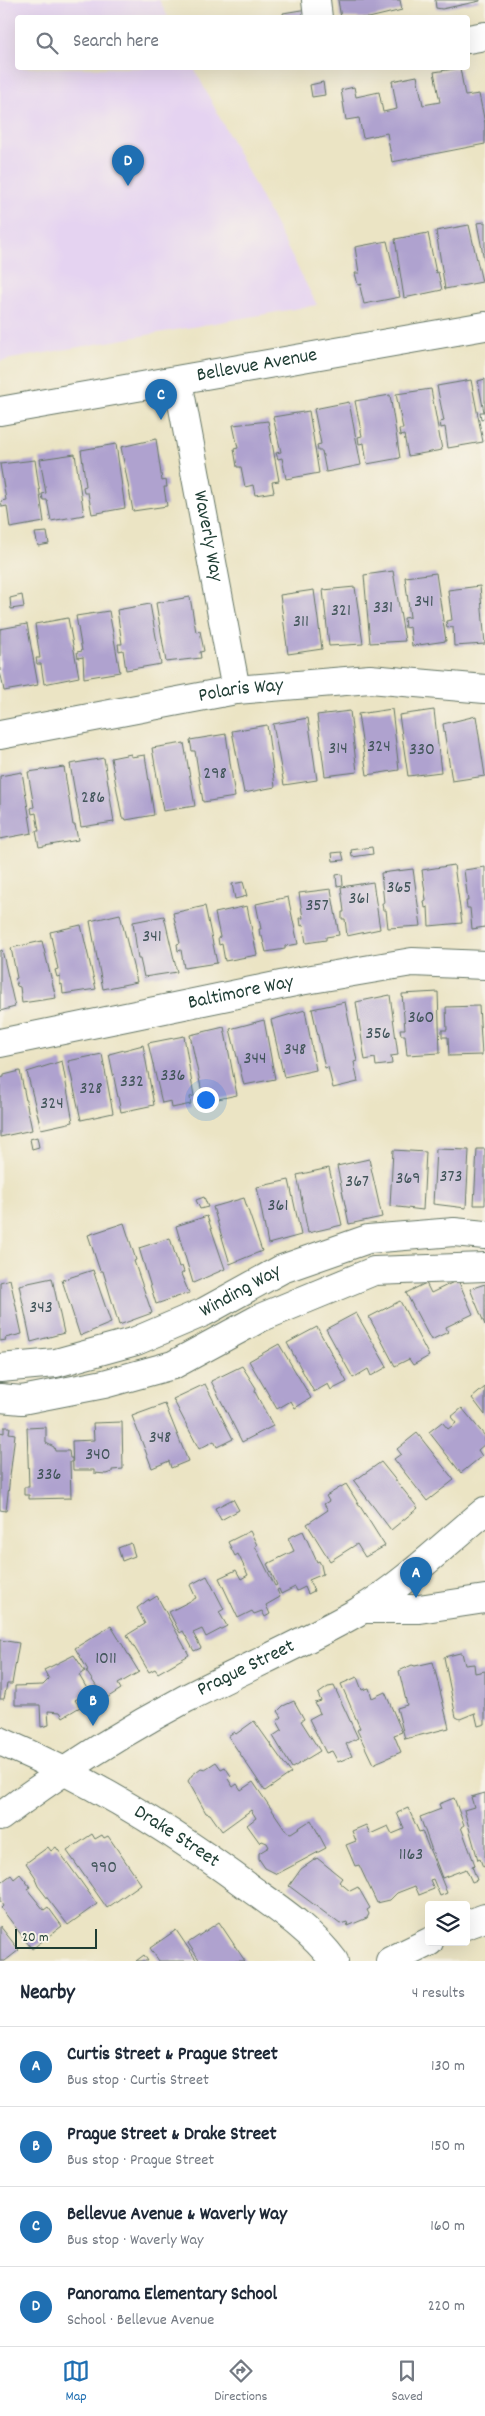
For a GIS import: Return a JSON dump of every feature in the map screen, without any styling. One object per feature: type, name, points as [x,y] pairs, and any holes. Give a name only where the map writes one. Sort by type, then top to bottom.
[{"type":"street","points":[[316,0],[318,15]]},
{"type":"street","points":[[470,39],[485,36]]},
{"type":"street","name":"Bellevue Avenue","points":[[0,411],[485,326]]},
{"type":"street","name":"Waverly Way","points":[[178,381],[236,690]]},
{"type":"street","name":"Polaris Way","points":[[0,735],[236,690],[370,679],[485,689]]},
{"type":"street","name":"Baltimore Way","points":[[0,1043],[300,981],[412,962],[485,965]]},
{"type":"street","name":"Winding Way","points":[[0,1368],[56,1363],[136,1342],[204,1312],[282,1269],[368,1239],[454,1232],[485,1235]]},
{"type":"street","name":"Winding Way","points":[[0,1398],[32,1398],[104,1384],[172,1365],[260,1318],[374,1271],[485,1267]]},
{"type":"street","name":"Prague Street","points":[[0,1817],[65,1771],[122,1735],[183,1701],[313,1636],[362,1609],[400,1582],[485,1511]]},
{"type":"street","points":[[362,1609],[419,1609],[485,1599]]},
{"type":"street","name":"Drake Street","points":[[0,1741],[65,1771],[158,1825],[285,1913],[334,1961]]},
{"type":"street","points":[[470,1924],[485,1918]]},
{"type":"street","points":[[390,1961],[425,1944]]},
{"type":"shaded area","points":[[0,0],[159,0],[167,15],[15,15],[15,70],[195,70],[317,305],[0,361]]},
{"type":"building","points":[[338,0],[400,0],[402,10],[381,15],[340,15]]},
{"type":"building","points":[[435,0],[480,1],[442,9],[436,8]]},
{"type":"building","points":[[307,9],[308,15],[283,15],[283,13]]},
{"type":"building","points":[[460,70],[465,96],[479,94],[485,123],[485,144],[392,162],[387,133],[363,138],[359,118],[346,120],[341,90],[354,87],[356,97],[379,92],[383,112],[397,109],[392,81],[417,76],[423,105],[440,102],[434,72]]},
{"type":"building","points":[[323,82],[325,95],[312,97],[310,85]]},
{"type":"building","points":[[485,222],[485,260],[484,260],[477,223]]},
{"type":"building","points":[[469,225],[482,282],[445,289],[436,231]]},
{"type":"building","points":[[428,233],[436,273],[438,272],[442,290],[404,298],[395,239]]},
{"type":"building","points":[[387,241],[400,297],[364,304],[360,287],[362,284],[358,285],[355,273],[359,273],[355,247]]},
{"type":"building","points":[[485,379],[485,418],[481,419],[480,412],[484,412],[478,381]]},
{"type":"building","points":[[471,380],[483,442],[448,448],[445,427],[441,428],[440,422],[444,421],[437,386]]},
{"type":"building","points":[[431,389],[442,450],[408,456],[404,435],[400,436],[399,429],[403,429],[396,394]]},
{"type":"building","points":[[390,395],[400,458],[367,464],[364,443],[359,444],[358,437],[362,436],[355,401]]},
{"type":"building","points":[[349,402],[361,465],[326,472],[322,451],[318,451],[317,445],[321,444],[314,409]]},
{"type":"building","points":[[309,411],[319,473],[286,479],[282,458],[278,459],[276,453],[281,452],[273,417]]},
{"type":"building","points":[[268,421],[279,481],[272,482],[274,492],[255,495],[253,485],[245,487],[241,467],[237,467],[234,449],[238,448],[233,425]]},
{"type":"building","points":[[156,439],[162,481],[166,480],[167,487],[164,487],[167,506],[133,511],[121,447]]},
{"type":"building","points":[[116,444],[125,508],[92,514],[88,493],[84,493],[83,487],[86,486],[81,450]]},
{"type":"building","points":[[75,454],[84,515],[51,521],[47,500],[43,500],[42,494],[46,493],[40,459]]},
{"type":"building","points":[[35,460],[44,522],[10,528],[7,506],[2,507],[1,501],[6,500],[0,464]]},
{"type":"building","points":[[47,532],[49,544],[38,546],[35,533]]},
{"type":"building","points":[[393,571],[405,641],[370,643],[364,575]]},
{"type":"building","points":[[436,573],[446,641],[412,646],[410,627],[405,628],[404,618],[410,617],[405,577]]},
{"type":"building","points":[[480,586],[485,644],[454,646],[453,627],[447,628],[446,621],[452,620],[448,590]]},
{"type":"building","points":[[355,587],[363,644],[329,646],[323,590]]},
{"type":"building","points":[[314,590],[322,649],[288,654],[280,595]]},
{"type":"building","points":[[22,595],[24,607],[11,609],[10,598]]},
{"type":"building","points":[[190,597],[196,632],[200,631],[204,651],[200,652],[201,658],[166,662],[156,603]]},
{"type":"building","points":[[150,604],[161,664],[126,670],[123,650],[119,651],[118,644],[122,644],[117,610]]},
{"type":"building","points":[[109,611],[120,672],[84,678],[83,657],[78,658],[77,652],[82,651],[76,616]]},
{"type":"building","points":[[68,618],[79,677],[44,684],[41,664],[37,664],[36,658],[40,658],[35,624]]},
{"type":"building","points":[[27,624],[38,685],[4,691],[0,670],[0,629]]},
{"type":"building","points":[[392,709],[399,770],[367,775],[358,714]]},
{"type":"building","points":[[434,710],[441,772],[408,776],[399,715]]},
{"type":"building","points":[[350,711],[357,772],[325,776],[317,715]]},
{"type":"building","points":[[476,716],[485,776],[452,781],[443,724]]},
{"type":"building","points":[[308,718],[317,780],[284,785],[273,724]]},
{"type":"building","points":[[267,725],[275,787],[244,793],[232,731]]},
{"type":"building","points":[[226,734],[235,797],[203,802],[195,751],[192,751],[190,740]]},
{"type":"building","points":[[184,743],[195,806],[163,811],[152,748]]},
{"type":"building","points":[[131,754],[131,757],[145,755],[154,815],[126,820],[122,818],[111,758]]},
{"type":"building","points":[[104,758],[114,822],[81,827],[70,764]]},
{"type":"building","points":[[64,767],[73,825],[75,825],[78,840],[39,847],[36,831],[39,831],[36,813],[32,814],[31,808],[34,807],[28,772]]},
{"type":"building","points":[[22,772],[32,833],[0,839],[0,776]]},
{"type":"building","points":[[372,847],[373,854],[352,857],[351,850]]},
{"type":"building","points":[[342,852],[344,860],[333,861],[332,853]]},
{"type":"building","points":[[454,865],[462,923],[429,926],[428,907],[425,908],[424,901],[426,900],[422,870]]},
{"type":"building","points":[[485,867],[485,927],[472,929],[470,908],[467,908],[466,901],[468,901],[464,870]]},
{"type":"building","points":[[413,869],[421,926],[388,928],[386,910],[383,910],[382,903],[384,903],[381,873]]},
{"type":"building","points":[[342,874],[343,885],[337,886],[336,875]]},
{"type":"building","points":[[243,882],[247,896],[235,899],[232,884]]},
{"type":"building","points":[[373,882],[380,929],[347,936],[345,919],[342,919],[342,912],[344,912],[341,887]]},
{"type":"building","points":[[331,889],[339,935],[326,937],[326,940],[306,943],[303,925],[301,926],[300,918],[303,918],[299,893]]},
{"type":"building","points":[[288,897],[298,944],[285,946],[285,949],[266,952],[262,936],[260,936],[259,929],[261,929],[256,904]]},
{"type":"building","points":[[205,906],[217,963],[184,968],[181,950],[178,951],[177,944],[180,943],[173,913]]},
{"type":"building","points":[[247,906],[257,955],[225,961],[222,944],[219,945],[218,938],[220,937],[215,913]]},
{"type":"building","points":[[120,914],[137,982],[103,989],[90,921]]},
{"type":"building","points":[[164,916],[177,972],[144,977],[140,959],[138,959],[133,922]]},
{"type":"building","points":[[81,925],[96,989],[63,994],[60,976],[57,977],[55,970],[58,969],[50,932]]},
{"type":"building","points":[[42,941],[56,998],[22,1003],[20,987],[17,986],[15,979],[17,978],[11,948]]},
{"type":"building","points":[[2,950],[15,1007],[0,1011],[0,951]]},
{"type":"building","points":[[438,992],[440,1053],[407,1055],[405,1035],[401,1035],[400,1029],[405,1029],[402,994]]},
{"type":"building","points":[[390,995],[398,1055],[391,1056],[392,1064],[376,1066],[375,1058],[365,1060],[356,1002]]},
{"type":"building","points":[[345,1002],[357,1061],[354,1062],[358,1082],[333,1088],[328,1067],[325,1068],[312,1009]]},
{"type":"building","points":[[479,1006],[482,1055],[449,1056],[448,1037],[442,1037],[442,1030],[447,1030],[446,1007]]},
{"type":"building","points":[[305,1010],[316,1070],[284,1077],[271,1020]]},
{"type":"building","points":[[264,1020],[275,1079],[244,1085],[230,1029]]},
{"type":"building","points":[[224,1027],[237,1095],[204,1102],[190,1035]]},
{"type":"building","points":[[184,1036],[194,1096],[190,1097],[191,1104],[172,1108],[171,1101],[162,1103],[148,1043]]},
{"type":"building","points":[[143,1045],[154,1105],[121,1112],[109,1054]]},
{"type":"building","points":[[102,1054],[113,1113],[81,1120],[68,1061]]},
{"type":"building","points":[[62,1061],[73,1122],[41,1129],[27,1072]]},
{"type":"building","points":[[20,1071],[32,1130],[0,1137],[0,1078],[4,1077],[4,1075]]},
{"type":"building","points":[[37,1137],[39,1147],[32,1149],[30,1139]]},
{"type":"building","points":[[436,1149],[469,1150],[466,1208],[433,1204]]},
{"type":"building","points":[[477,1149],[485,1149],[485,1205],[474,1205]]},
{"type":"building","points":[[393,1150],[426,1152],[423,1210],[390,1206]]},
{"type":"building","points":[[369,1159],[382,1217],[349,1224],[337,1166]]},
{"type":"building","points":[[329,1168],[342,1225],[308,1233],[297,1175]]},
{"type":"building","points":[[289,1180],[301,1235],[268,1244],[257,1187]]},
{"type":"building","points":[[204,1197],[208,1207],[200,1209],[196,1200]]},
{"type":"building","points":[[244,1198],[262,1251],[230,1264],[213,1207]]},
{"type":"building","points":[[207,1216],[225,1269],[193,1283],[176,1226]]},
{"type":"building","points":[[124,1223],[136,1260],[134,1261],[152,1313],[119,1325],[103,1271],[100,1271],[88,1235]]},
{"type":"building","points":[[170,1238],[179,1267],[182,1266],[184,1272],[181,1274],[189,1293],[156,1304],[139,1248]]},
{"type":"building","points":[[93,1270],[111,1323],[80,1336],[62,1280]]},
{"type":"building","points":[[52,1278],[64,1333],[31,1342],[19,1285]]},
{"type":"building","points":[[10,1279],[22,1334],[0,1341],[0,1282]]},
{"type":"building","points":[[458,1280],[473,1314],[446,1327],[448,1332],[431,1340],[406,1293],[426,1283],[431,1293]]},
{"type":"building","points":[[485,1284],[485,1325],[470,1289]]},
{"type":"building","points":[[400,1301],[429,1356],[413,1365],[409,1359],[395,1366],[369,1317]]},
{"type":"building","points":[[356,1313],[387,1367],[371,1376],[368,1369],[353,1378],[326,1329]]},
{"type":"building","points":[[317,1327],[347,1382],[331,1390],[328,1384],[314,1392],[287,1343]]},
{"type":"building","points":[[279,1344],[311,1398],[295,1408],[291,1401],[277,1409],[249,1361]]},
{"type":"building","points":[[242,1366],[256,1388],[255,1392],[273,1426],[242,1442],[211,1381]]},
{"type":"building","points":[[205,1384],[233,1439],[217,1447],[214,1441],[199,1449],[173,1399]]},
{"type":"building","points":[[485,1387],[485,1415],[472,1398]]},
{"type":"building","points":[[165,1404],[188,1461],[171,1468],[169,1461],[152,1468],[132,1416]]},
{"type":"building","points":[[462,1408],[485,1436],[485,1444],[478,1450],[482,1456],[461,1473],[429,1432],[442,1422],[448,1429],[456,1423],[451,1417]]},
{"type":"building","points":[[122,1422],[123,1469],[112,1470],[112,1472],[106,1474],[94,1473],[94,1470],[73,1470],[72,1441],[94,1440],[93,1423]]},
{"type":"building","points":[[4,1427],[10,1427],[9,1433],[15,1434],[6,1511],[0,1510],[0,1432],[4,1433]]},
{"type":"building","points":[[46,1427],[46,1443],[54,1447],[55,1451],[69,1451],[70,1458],[72,1458],[72,1462],[70,1462],[71,1498],[29,1499],[29,1495],[24,1495],[24,1487],[29,1487],[27,1428]]},
{"type":"building","points":[[417,1433],[454,1480],[427,1501],[394,1459],[401,1454],[397,1449]]},
{"type":"building","points":[[381,1462],[418,1508],[391,1530],[354,1481]]},
{"type":"building","points":[[346,1484],[385,1546],[365,1557],[357,1544],[330,1561],[307,1524],[328,1510],[324,1504],[329,1501],[326,1496]]},
{"type":"building","points":[[233,1499],[239,1510],[221,1520],[215,1508]]},
{"type":"building","points":[[250,1531],[257,1545],[255,1546],[275,1586],[277,1585],[267,1564],[294,1551],[288,1538],[303,1531],[317,1562],[319,1561],[321,1565],[323,1574],[309,1580],[314,1591],[308,1594],[305,1587],[297,1591],[295,1587],[281,1594],[279,1589],[277,1590],[280,1597],[266,1605],[270,1614],[265,1617],[262,1611],[254,1614],[252,1611],[238,1618],[219,1578],[236,1570],[241,1579],[248,1575],[238,1554],[235,1556],[228,1542]]},
{"type":"building","points":[[131,1543],[135,1556],[122,1561],[118,1548]]},
{"type":"building","points":[[207,1576],[224,1609],[219,1612],[227,1626],[206,1637],[202,1629],[193,1633],[201,1648],[194,1651],[183,1631],[180,1633],[169,1612],[196,1598],[190,1585]]},
{"type":"building","points":[[157,1596],[189,1655],[158,1673],[155,1669],[149,1672],[127,1635],[145,1624],[137,1608],[149,1599],[149,1601]]},
{"type":"building","points":[[111,1626],[139,1672],[118,1684],[121,1689],[105,1699],[86,1671],[88,1670],[75,1648]]},
{"type":"building","points":[[0,1640],[19,1643],[12,1684],[7,1684],[4,1699],[0,1699]]},
{"type":"building","points":[[462,1653],[465,1665],[474,1664],[475,1673],[485,1671],[485,1724],[478,1726],[475,1713],[460,1719],[456,1717],[444,1657]]},
{"type":"building","points":[[74,1655],[85,1671],[79,1675],[89,1692],[75,1700],[80,1707],[63,1717],[60,1712],[48,1711],[49,1725],[41,1727],[40,1705],[15,1705],[15,1686],[43,1685],[49,1679],[44,1670]]},
{"type":"building","points":[[433,1662],[449,1728],[405,1739],[397,1708],[407,1705],[399,1671],[412,1665]]},
{"type":"building","points":[[357,1677],[362,1690],[369,1688],[372,1698],[385,1692],[402,1732],[394,1735],[401,1752],[373,1764],[357,1730],[360,1728],[341,1684]]},
{"type":"building","points":[[334,1686],[358,1738],[346,1744],[352,1756],[338,1762],[332,1751],[326,1753],[309,1719],[320,1713],[315,1703],[321,1701],[318,1694],[328,1687]]},
{"type":"building","points":[[294,1701],[304,1719],[301,1721],[320,1751],[292,1768],[273,1736],[282,1730],[277,1721],[282,1717],[278,1711],[283,1706]]},
{"type":"building","points":[[254,1721],[291,1773],[265,1791],[228,1736],[234,1732],[236,1734]]},
{"type":"building","points":[[216,1762],[221,1769],[225,1767],[231,1776],[228,1779],[233,1787],[237,1784],[241,1790],[253,1782],[287,1832],[291,1833],[311,1820],[326,1848],[277,1874],[265,1868],[259,1859],[259,1853],[269,1847],[267,1843],[262,1841],[260,1843],[247,1825],[256,1818],[251,1810],[222,1831],[210,1814],[206,1813],[188,1781],[201,1768],[205,1769]]},
{"type":"building","points":[[485,1793],[485,1866],[483,1867],[480,1859],[478,1860],[464,1810],[474,1807],[471,1797]]},
{"type":"building","points":[[454,1798],[464,1825],[461,1827],[475,1865],[472,1866],[477,1880],[472,1882],[466,1869],[442,1878],[420,1817],[441,1809],[439,1804]]},
{"type":"building","points":[[408,1808],[419,1832],[422,1831],[447,1893],[440,1896],[433,1879],[430,1880],[434,1889],[419,1895],[415,1886],[397,1893],[390,1900],[377,1903],[359,1865],[355,1866],[346,1845],[356,1841],[352,1831],[366,1825],[370,1834],[388,1826],[392,1834],[404,1829],[397,1813]]},
{"type":"building","points":[[92,1834],[95,1839],[102,1835],[104,1838],[108,1836],[141,1884],[107,1908],[67,1851]]},
{"type":"building","points":[[48,1847],[51,1851],[56,1847],[97,1904],[68,1925],[38,1886],[36,1878],[26,1863]]},
{"type":"building","points":[[317,1858],[342,1878],[339,1882],[350,1891],[358,1887],[370,1908],[367,1910],[369,1914],[367,1918],[348,1926],[347,1922],[340,1924],[289,1886],[301,1869]]},
{"type":"building","points":[[20,1874],[30,1887],[27,1889],[44,1910],[48,1907],[62,1926],[32,1949],[1,1908],[3,1906],[0,1901],[0,1883],[11,1875],[14,1879]]},
{"type":"building","points":[[219,1922],[245,1961],[200,1961],[188,1943]]},
{"type":"building","points":[[0,1926],[19,1950],[5,1961],[0,1961]]},
{"type":"building","points":[[176,1930],[197,1961],[159,1961],[150,1948]]},
{"type":"building","points":[[144,1955],[148,1961],[136,1961]]},
{"type":"place","name":"Panorama Elementary School","points":[[128,186]]},
{"type":"place","name":"Bellevue Avenue & Waverly Way","points":[[161,420]]},
{"type":"place","name":"Curtis Street & Prague Street","points":[[416,1598]]},
{"type":"place","name":"Prague Street & Drake Street","points":[[93,1726]]}]
